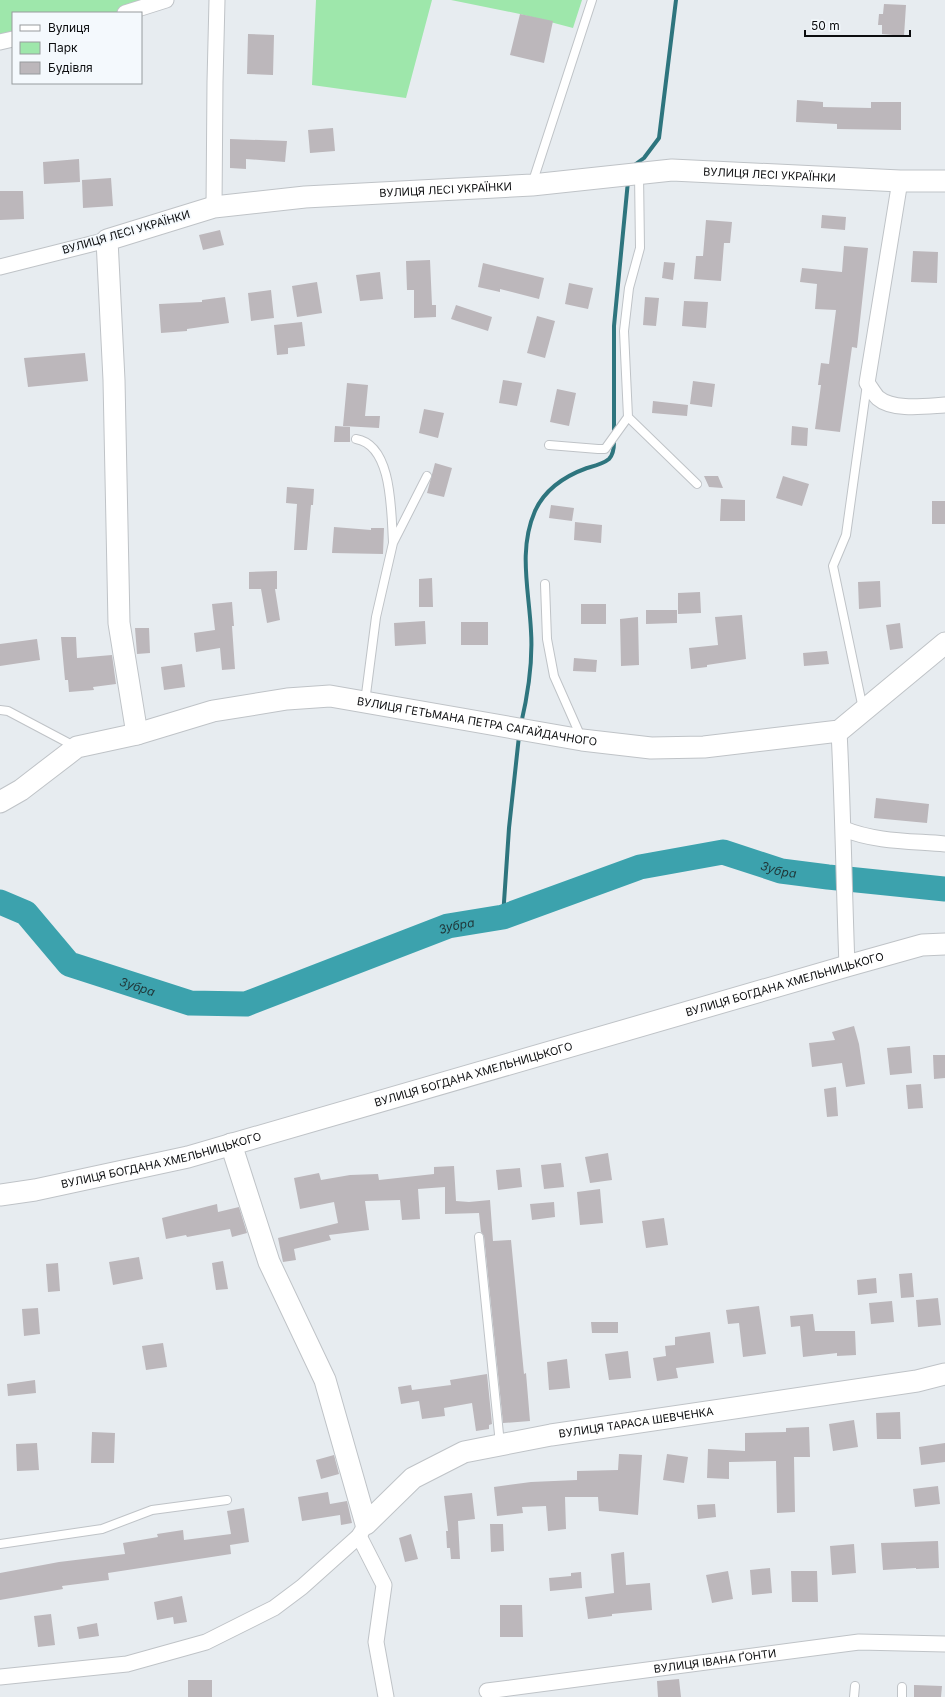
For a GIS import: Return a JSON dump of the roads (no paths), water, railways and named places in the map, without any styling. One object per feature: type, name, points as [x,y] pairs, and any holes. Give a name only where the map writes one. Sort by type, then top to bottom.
[{"type":"street","points":[[128,12],[166,0]]},
{"type":"street","points":[[214,207],[217,0]]},
{"type":"street","points":[[0,42],[12,39]]},
{"type":"street","name":"ВУЛИЦЯ ЛЕСІ УКРАЇНКИ","points":[[0,267],[107,240],[214,207],[304,197],[532,185],[672,170],[900,181],[945,181]]},
{"type":"street","points":[[900,181],[867,383],[878,398],[888,404],[896,406],[945,405]]},
{"type":"street","points":[[107,240],[114,380],[119,623],[137,734]]},
{"type":"street","points":[[847,966],[843,862],[844,829],[839,731],[945,643]]},
{"type":"street","name":"ВУЛИЦЯ ГЕТЬМАНА ПЕТРА САГАЙДАЧНОГО","points":[[0,802],[21,790],[77,747],[137,734],[213,711],[287,699],[330,696],[582,740],[651,748],[704,747],[839,731]]},
{"type":"street","points":[[844,829],[856,834],[873,837],[945,844]]},
{"type":"street","name":"ВУЛИЦЯ БОГДАНА ХМЕЛЬНИЦЬКОГО","points":[[0,1195],[35,1190],[180,1159],[847,966],[922,945],[945,944]]},
{"type":"street","points":[[231,1144],[268,1262],[325,1380],[362,1530],[384,1585],[376,1642],[386,1697]]},
{"type":"street","name":"ВУЛИЦЯ ТАРАСА ШЕВЧЕНКА","points":[[362,1530],[413,1478],[464,1452],[551,1435],[917,1381],[945,1374]]},
{"type":"street","points":[[0,1677],[127,1664],[206,1642],[274,1608],[302,1587],[362,1530]]},
{"type":"street","name":"ВУЛИЦЯ ІВАНА ҐОНТИ","points":[[487,1690],[859,1642],[945,1644]]},
{"type":"lane","points":[[532,185],[592,0]]},
{"type":"lane","points":[[549,445],[605,449],[628,417],[624,331],[629,288],[640,248],[639,174]]},
{"type":"lane","points":[[863,711],[834,566],[846,535],[867,383]]},
{"type":"lane","points":[[628,417],[697,484]]},
{"type":"lane","points":[[356,440],[364,441],[372,446],[382,462],[388,487],[393,543]]},
{"type":"lane","points":[[365,702],[376,616],[393,543],[427,476]]},
{"type":"lane","points":[[545,584],[547,639],[554,676],[582,740]]},
{"type":"lane","points":[[0,710],[8,711],[77,747]]},
{"type":"lane","points":[[478,1237],[500,1445]]},
{"type":"lane","points":[[0,1544],[102,1530],[152,1510],[227,1500]]},
{"type":"lane","points":[[854,1697],[855,1686]]},
{"type":"lane","points":[[902,1687],[902,1697]]},
{"type":"waterway","points":[[633,166],[644,158],[659,138],[676,0]]},
{"type":"waterway","points":[[614,430],[614,326],[628,181]]},
{"type":"waterway","points":[[521,724],[531,666],[531,631],[526,570],[527,540],[530,526],[535,511],[544,496],[556,484],[571,475],[607,461],[612,453],[614,442]]},
{"type":"waterway","points":[[503,917],[509,828],[519,736]]},
{"type":"waterway","name":"Зубра","points":[[0,902],[26,913],[69,964],[190,1003],[246,1004],[448,926],[503,917],[640,867],[723,852],[781,871],[945,889]]}]
